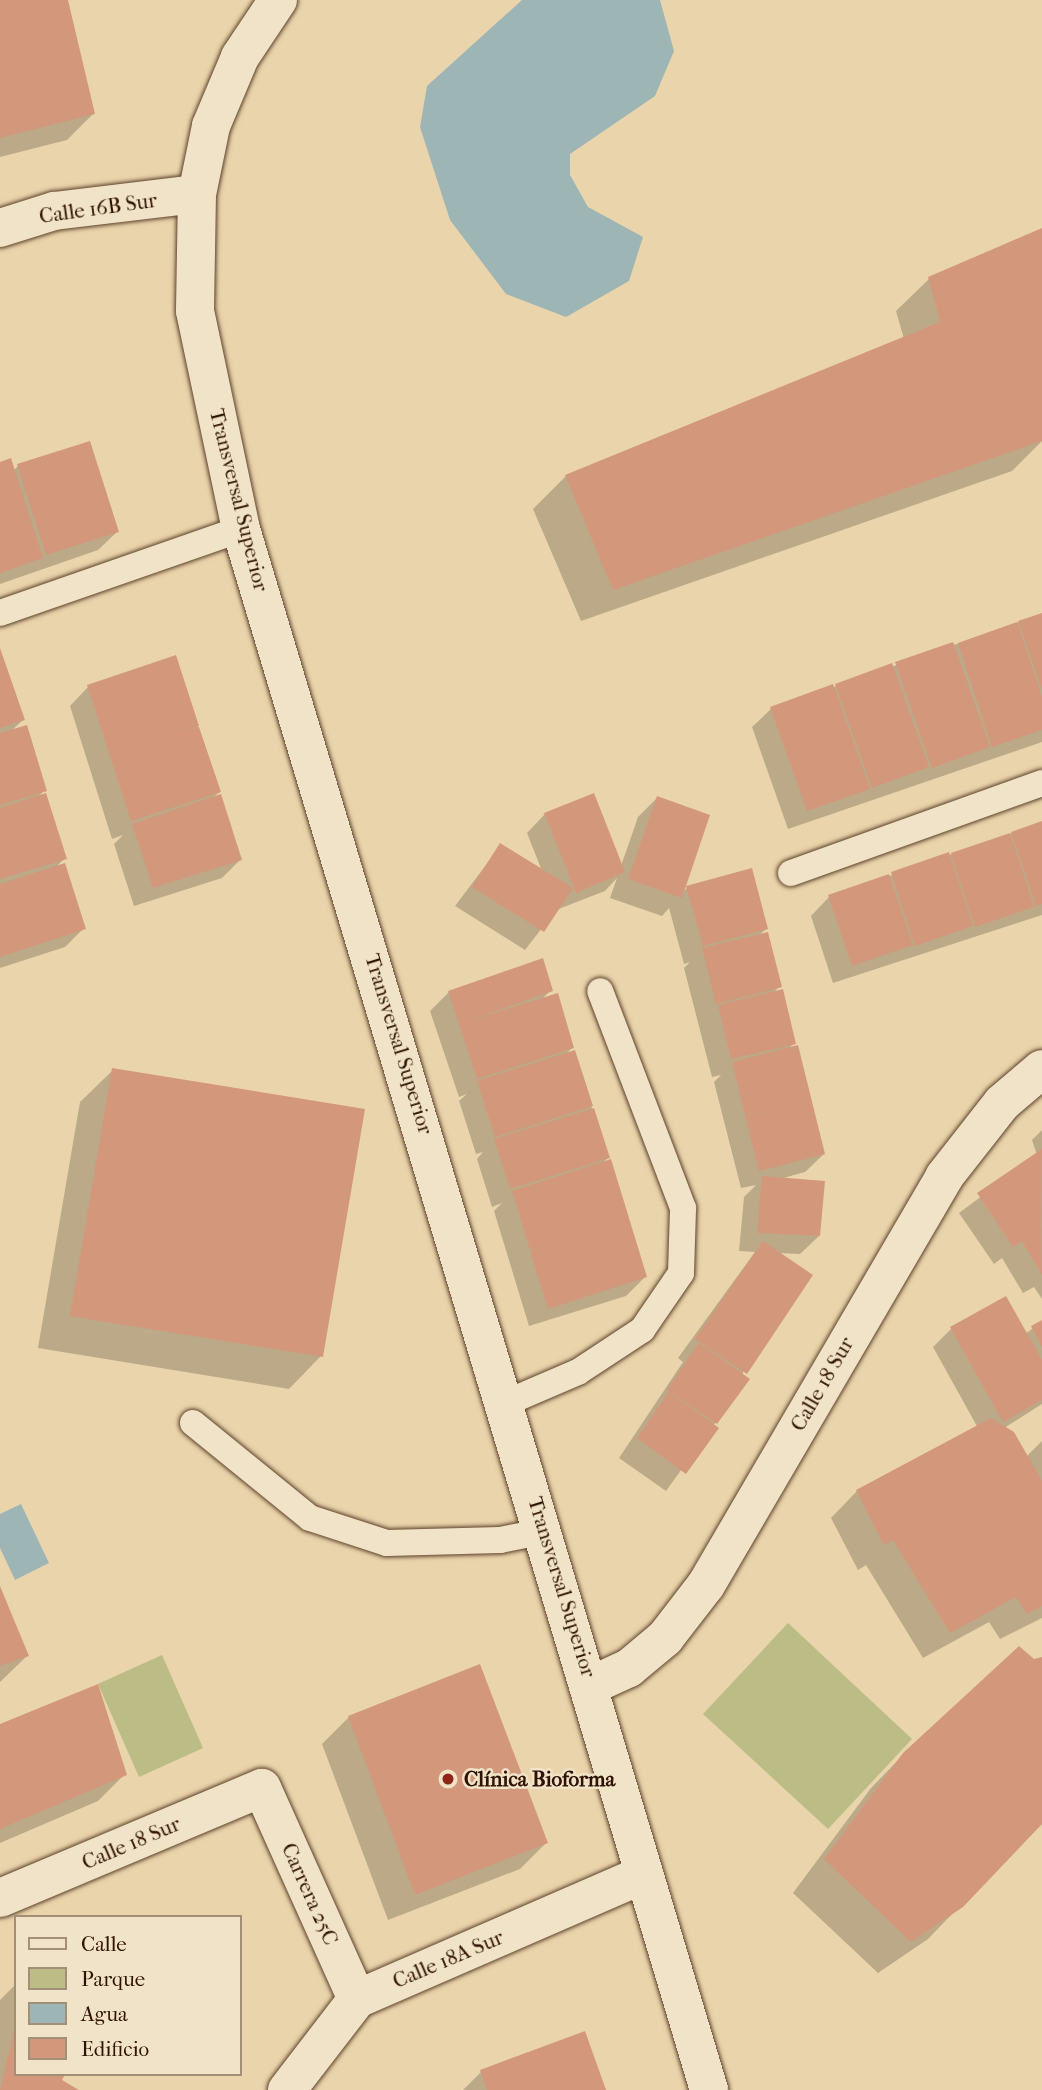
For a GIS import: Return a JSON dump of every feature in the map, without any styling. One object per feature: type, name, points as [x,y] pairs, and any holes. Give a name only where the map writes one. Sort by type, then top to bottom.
[{"type":"main road","name":"Transversal Superior","points":[[278,0],[240,57],[211,126],[197,194],[195,310],[242,530],[508,1402],[709,2090]]},
{"type":"main road","name":"Calle 16B Sur","points":[[0,228],[54,211],[197,194]]},
{"type":"main road","name":"Calle 18 Sur","points":[[592,1685],[629,1668],[665,1638],[706,1585],[944,1177],[1002,1103],[1042,1069]]},
{"type":"main road","name":"Calle 18 Sur","points":[[0,1898],[262,1788]]},
{"type":"main road","name":"Carrera 25C","points":[[262,1788],[357,1999]]},
{"type":"main road","name":"Calle 18A Sur","points":[[287,2090],[357,1999],[644,1874]]},
{"type":"lane","points":[[0,613],[242,530]]},
{"type":"lane","points":[[791,873],[1042,783]]},
{"type":"lane","points":[[508,1402],[578,1372],[642,1330],[681,1273],[683,1208],[600,991]]},
{"type":"lane","points":[[193,1423],[310,1518],[387,1543],[500,1540],[545,1531]]},
{"type":"green space","points":[[788,1623],[912,1739],[828,1829],[703,1714]]},
{"type":"green space","points":[[162,1655],[203,1748],[139,1777],[98,1684]]},
{"type":"water","points":[[522,0],[660,0],[674,51],[655,96],[570,154],[570,175],[588,207],[643,237],[629,281],[566,317],[506,294],[450,220],[420,127],[427,86]]},
{"type":"water","points":[[21,1504],[49,1563],[15,1580],[0,1548],[0,1514]]},
{"type":"building","points":[[0,0],[68,0],[95,114],[0,138]]},
{"type":"building","points":[[1042,228],[1042,441],[613,590],[565,475],[940,322],[928,277]]},
{"type":"building","points":[[90,441],[119,532],[46,555],[17,464]]},
{"type":"building","points":[[11,458],[43,558],[0,573],[0,462]]},
{"type":"building","points":[[1042,613],[1042,689],[1018,621]]},
{"type":"building","points":[[1017,622],[1042,697],[1042,730],[992,747],[958,643]]},
{"type":"building","points":[[953,642],[990,747],[932,768],[895,662]]},
{"type":"building","points":[[0,648],[25,720],[0,728]]},
{"type":"building","points":[[176,655],[199,726],[186,730],[199,727],[221,792],[131,821],[87,685]]},
{"type":"building","points":[[892,663],[929,767],[872,788],[835,684]]},
{"type":"building","points":[[833,684],[870,789],[807,811],[770,707]]},
{"type":"building","points":[[27,725],[47,791],[0,805],[0,733]]},
{"type":"building","points":[[46,793],[67,859],[0,879],[0,808]]},
{"type":"building","points":[[594,793],[625,872],[576,893],[544,813]]},
{"type":"building","points":[[221,794],[242,860],[153,888],[132,824]]},
{"type":"building","points":[[657,796],[710,815],[682,898],[628,879]]},
{"type":"building","points":[[1042,821],[1042,904],[1036,906],[1011,832]]},
{"type":"building","points":[[1010,833],[1034,907],[975,927],[951,853]]},
{"type":"building","points":[[500,843],[573,888],[544,932],[472,887]]},
{"type":"building","points":[[949,852],[973,926],[915,946],[891,872]]},
{"type":"building","points":[[65,863],[86,929],[0,957],[0,884]]},
{"type":"building","points":[[752,868],[768,929],[703,946],[686,886]]},
{"type":"building","points":[[889,874],[913,945],[852,966],[828,895]]},
{"type":"building","points":[[768,932],[782,987],[716,1004],[702,948]]},
{"type":"building","points":[[543,958],[553,991],[465,1022],[558,993],[574,1048],[477,1079],[448,991]]},
{"type":"building","points":[[783,989],[796,1044],[731,1059],[718,1005]]},
{"type":"building","points":[[798,1045],[825,1154],[759,1171],[745,1116],[759,1112],[745,1115],[732,1062]]},
{"type":"building","points":[[575,1050],[593,1106],[495,1137],[477,1081]]},
{"type":"building","points":[[112,1068],[365,1109],[323,1357],[70,1316]]},
{"type":"building","points":[[594,1108],[610,1158],[510,1189],[494,1139]]},
{"type":"building","points":[[1042,1149],[1042,1275],[1022,1241],[1013,1247],[977,1193]]},
{"type":"building","points":[[611,1159],[647,1277],[548,1309],[530,1251],[544,1246],[530,1250],[512,1191]]},
{"type":"building","points":[[762,1176],[825,1181],[820,1236],[757,1233]]},
{"type":"building","points":[[763,1241],[813,1275],[747,1374],[695,1339]]},
{"type":"building","points":[[1006,1296],[1042,1360],[1042,1400],[1003,1422],[950,1327]]},
{"type":"building","points":[[1042,1320],[1042,1347],[1031,1326]]},
{"type":"building","points":[[699,1343],[750,1379],[717,1424],[667,1390]]},
{"type":"building","points":[[669,1392],[719,1428],[686,1474],[637,1438]]},
{"type":"building","points":[[991,1418],[1014,1432],[1042,1481],[1042,1606],[1027,1614],[1016,1597],[950,1633],[893,1540],[884,1545],[856,1490]]},
{"type":"building","points":[[0,1586],[29,1656],[0,1666]]},
{"type":"building","points":[[1019,1646],[1034,1659],[1042,1657],[1042,1824],[963,1907],[911,1942],[824,1859],[903,1753]]},
{"type":"building","name":"Clínica Bioforma","points":[[480,1664],[548,1843],[415,1895],[348,1716]]},
{"type":"building","points":[[98,1684],[127,1775],[0,1829],[0,1724]]},
{"type":"building","points":[[14,2031],[14,2076],[64,2076],[62,2080],[79,2090],[0,2090]]},
{"type":"building","points":[[585,2031],[606,2090],[487,2090],[480,2070]]},
{"type":"place","name":"Clínica Bioforma","points":[[448,1779]]}]
